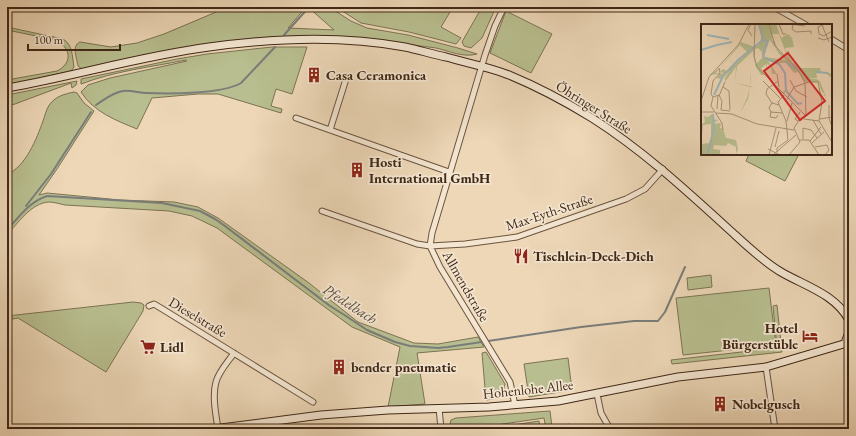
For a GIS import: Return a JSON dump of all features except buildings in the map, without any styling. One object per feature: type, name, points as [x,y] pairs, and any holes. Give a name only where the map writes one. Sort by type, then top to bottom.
[{"type":"main road","name":"Öhringer Straße","points":[[7,88],[206,47],[271,40],[324,39],[386,44],[405,47],[482,66],[509,75],[545,92],[590,117],[663,169],[749,248],[779,271],[829,298],[839,306],[849,320]]},
{"type":"main road","points":[[846,345],[849,333]]},
{"type":"main road","name":"Hohenlohe Allee","points":[[217,429],[321,415],[388,410],[515,405],[558,401],[678,377],[766,367],[846,345]]},
{"type":"street","name":"Allmendstraße","points":[[504,7],[495,26],[449,172],[432,232],[430,246],[440,267],[510,382],[515,405]]},
{"type":"street","points":[[774,7],[804,24]]},
{"type":"street","points":[[832,40],[849,50]]},
{"type":"street","points":[[330,130],[346,79]]},
{"type":"street","points":[[296,118],[449,172]]},
{"type":"street","name":"Max-Eyth-Straße","points":[[322,211],[417,244],[430,246],[502,240],[517,238],[536,232],[626,198],[645,189],[663,169]]},
{"type":"street","name":"Dieselstraße","points":[[149,306],[154,304],[313,402]]},
{"type":"street","name":"Dieselstraße","points":[[217,429],[216,382],[234,353]]},
{"type":"street","points":[[766,367],[776,429]]},
{"type":"street","points":[[597,394],[601,413],[610,429]]},
{"type":"street","points":[[438,408],[441,429]]},
{"type":"green space","points":[[228,7],[306,7],[288,28],[334,30],[308,7],[329,7],[351,21],[367,28],[408,35],[477,54],[462,55],[436,48],[348,37],[309,36],[243,39],[178,49],[82,69],[78,66],[75,49],[77,44],[80,42],[111,47],[137,43],[164,34]]},
{"type":"green space","points":[[336,7],[453,7],[441,27],[461,38],[456,44],[409,32],[361,23]]},
{"type":"green space","points":[[482,7],[496,7],[482,38],[471,48],[464,46],[462,42]]},
{"type":"green space","points":[[506,11],[552,34],[531,73],[490,53]]},
{"type":"green space","points":[[7,27],[63,39],[69,44],[74,67],[71,71],[7,85],[7,80],[57,71],[66,64],[68,56],[65,47],[56,40],[7,30]]},
{"type":"green space","points":[[272,47],[307,47],[292,94],[276,89],[271,106],[282,109],[281,113],[218,94],[198,94],[152,98],[137,129],[106,115],[92,105],[81,92],[88,85],[110,78],[187,61],[120,73],[81,84],[81,79],[177,59],[207,54]]},
{"type":"green space","points":[[77,81],[76,85],[72,88],[71,83],[7,106],[7,95]]},
{"type":"green space","points":[[74,92],[77,93],[84,103],[94,111],[39,195],[47,193],[120,200],[174,202],[198,207],[218,218],[309,283],[358,322],[414,343],[438,344],[478,337],[484,347],[417,353],[425,404],[388,407],[400,347],[352,327],[217,228],[192,216],[169,211],[65,205],[49,202],[36,206],[20,220],[7,235],[7,174],[19,166],[30,152],[52,101],[58,97]]},
{"type":"green space","points":[[749,155],[798,155],[785,181],[746,161]]},
{"type":"green space","points":[[711,275],[712,287],[688,290],[687,278]]},
{"type":"green space","points":[[769,288],[776,345],[683,355],[676,298]]},
{"type":"green space","points":[[133,302],[144,305],[143,311],[106,372],[18,318],[7,320],[7,316]]},
{"type":"green space","points":[[777,305],[782,352],[672,364],[671,360],[777,348],[773,306]]},
{"type":"green space","points":[[486,352],[505,384],[503,391],[499,396],[486,400],[482,353]]},
{"type":"green space","points":[[568,358],[572,390],[529,397],[524,364]]},
{"type":"green space","points":[[550,411],[552,427],[569,424],[574,429],[546,429],[544,418],[469,429],[449,429],[451,420],[456,418]]},
{"type":"green space","points":[[539,421],[540,429],[487,429]]},
{"type":"waterway","points":[[284,35],[309,7]]},
{"type":"waterway","points":[[96,105],[112,95],[123,91],[182,93],[233,87],[241,83],[275,47]]},
{"type":"waterway","points":[[26,206],[51,174],[91,112]]},
{"type":"waterway","name":"Pfedelbach","points":[[7,230],[30,206],[47,196],[162,203],[200,211],[225,226],[330,306],[367,330],[395,342],[410,346],[438,348],[581,327],[634,321],[658,321],[665,312],[685,267]]},
{"type":"place","name":"Casa Ceramonica","points":[[314,75]]},
{"type":"place","name":"Hosti International GmbH","points":[[357,170]]},
{"type":"place","name":"Tischlein-Deck-Dich","points":[[521,256]]},
{"type":"place","name":"Hotel Bürgerstüble","points":[[810,336]]},
{"type":"place","name":"Lidl","points":[[148,347]]},
{"type":"place","name":"bender pneumatic","points":[[339,367]]},
{"type":"place","name":"Nobelgusch","points":[[720,404]]}]
